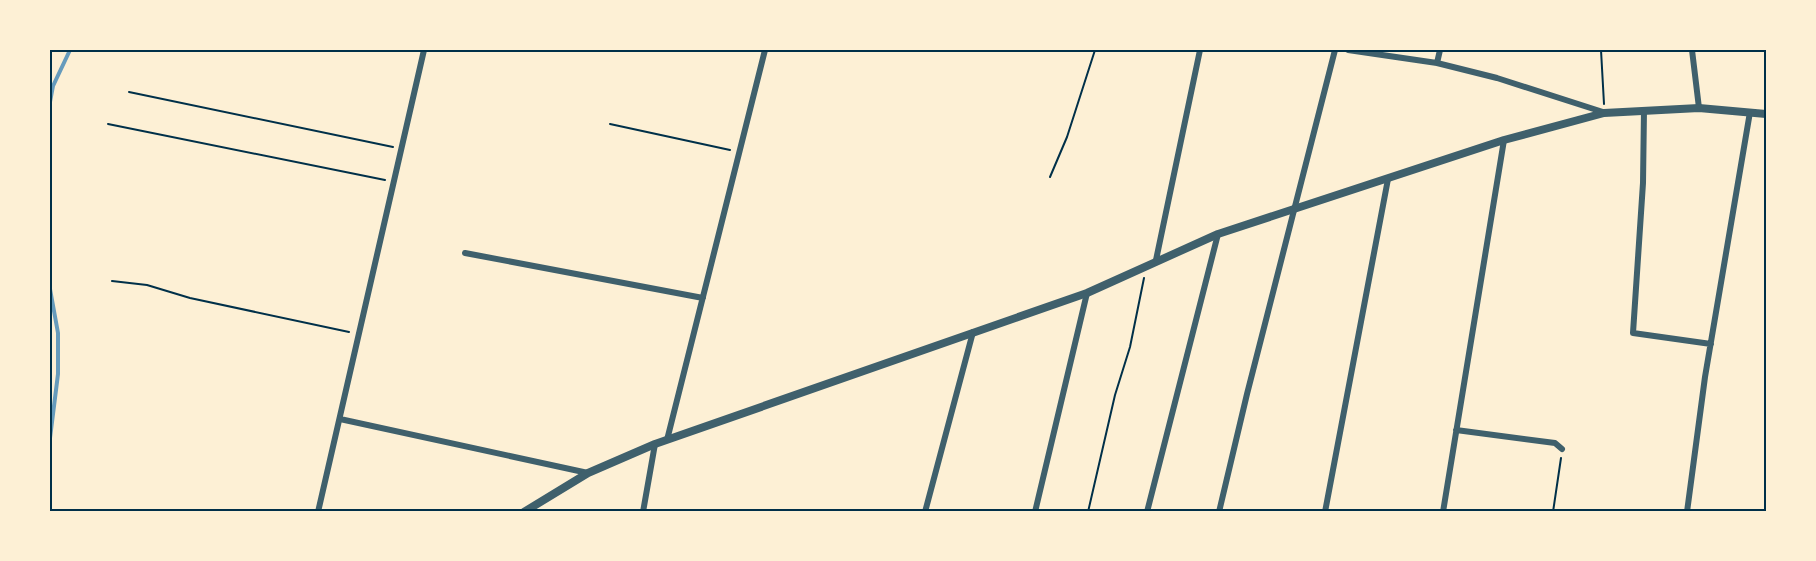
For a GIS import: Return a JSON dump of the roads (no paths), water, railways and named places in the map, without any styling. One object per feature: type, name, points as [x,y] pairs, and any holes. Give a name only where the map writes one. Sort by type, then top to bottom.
[{"type":"street","points":[[318,512],[424,50]]},
{"type":"street","points":[[668,440],[765,50]]},
{"type":"street","points":[[1156,260],[1200,50]]},
{"type":"street","points":[[1219,512],[1335,50]]},
{"type":"street","points":[[1350,50],[1437,63],[1497,78],[1604,112]]},
{"type":"street","points":[[1437,63],[1440,50]]},
{"type":"street","points":[[1692,50],[1699,108]]},
{"type":"street","points":[[524,512],[588,473],[655,444],[1087,293],[1218,234],[1504,140],[1604,112],[1699,108],[1767,114]]},
{"type":"street","points":[[1644,110],[1643,183],[1633,333],[1711,344]]},
{"type":"street","points":[[1687,512],[1711,344],[1749,112]]},
{"type":"street","points":[[1443,512],[1504,140]]},
{"type":"street","points":[[1325,512],[1388,179]]},
{"type":"street","points":[[1147,512],[1218,234]]},
{"type":"street","points":[[465,253],[703,298]]},
{"type":"street","points":[[1035,512],[1087,293]]},
{"type":"street","points":[[925,512],[973,332]]},
{"type":"street","points":[[340,420],[588,473]]},
{"type":"street","points":[[1456,430],[1555,443],[1562,449]]},
{"type":"street","points":[[643,512],[655,444]]},
{"type":"waterway","points":[[50,102],[53,86],[70,50]]},
{"type":"waterway","points":[[50,289],[58,333],[58,374],[50,438]]}]
